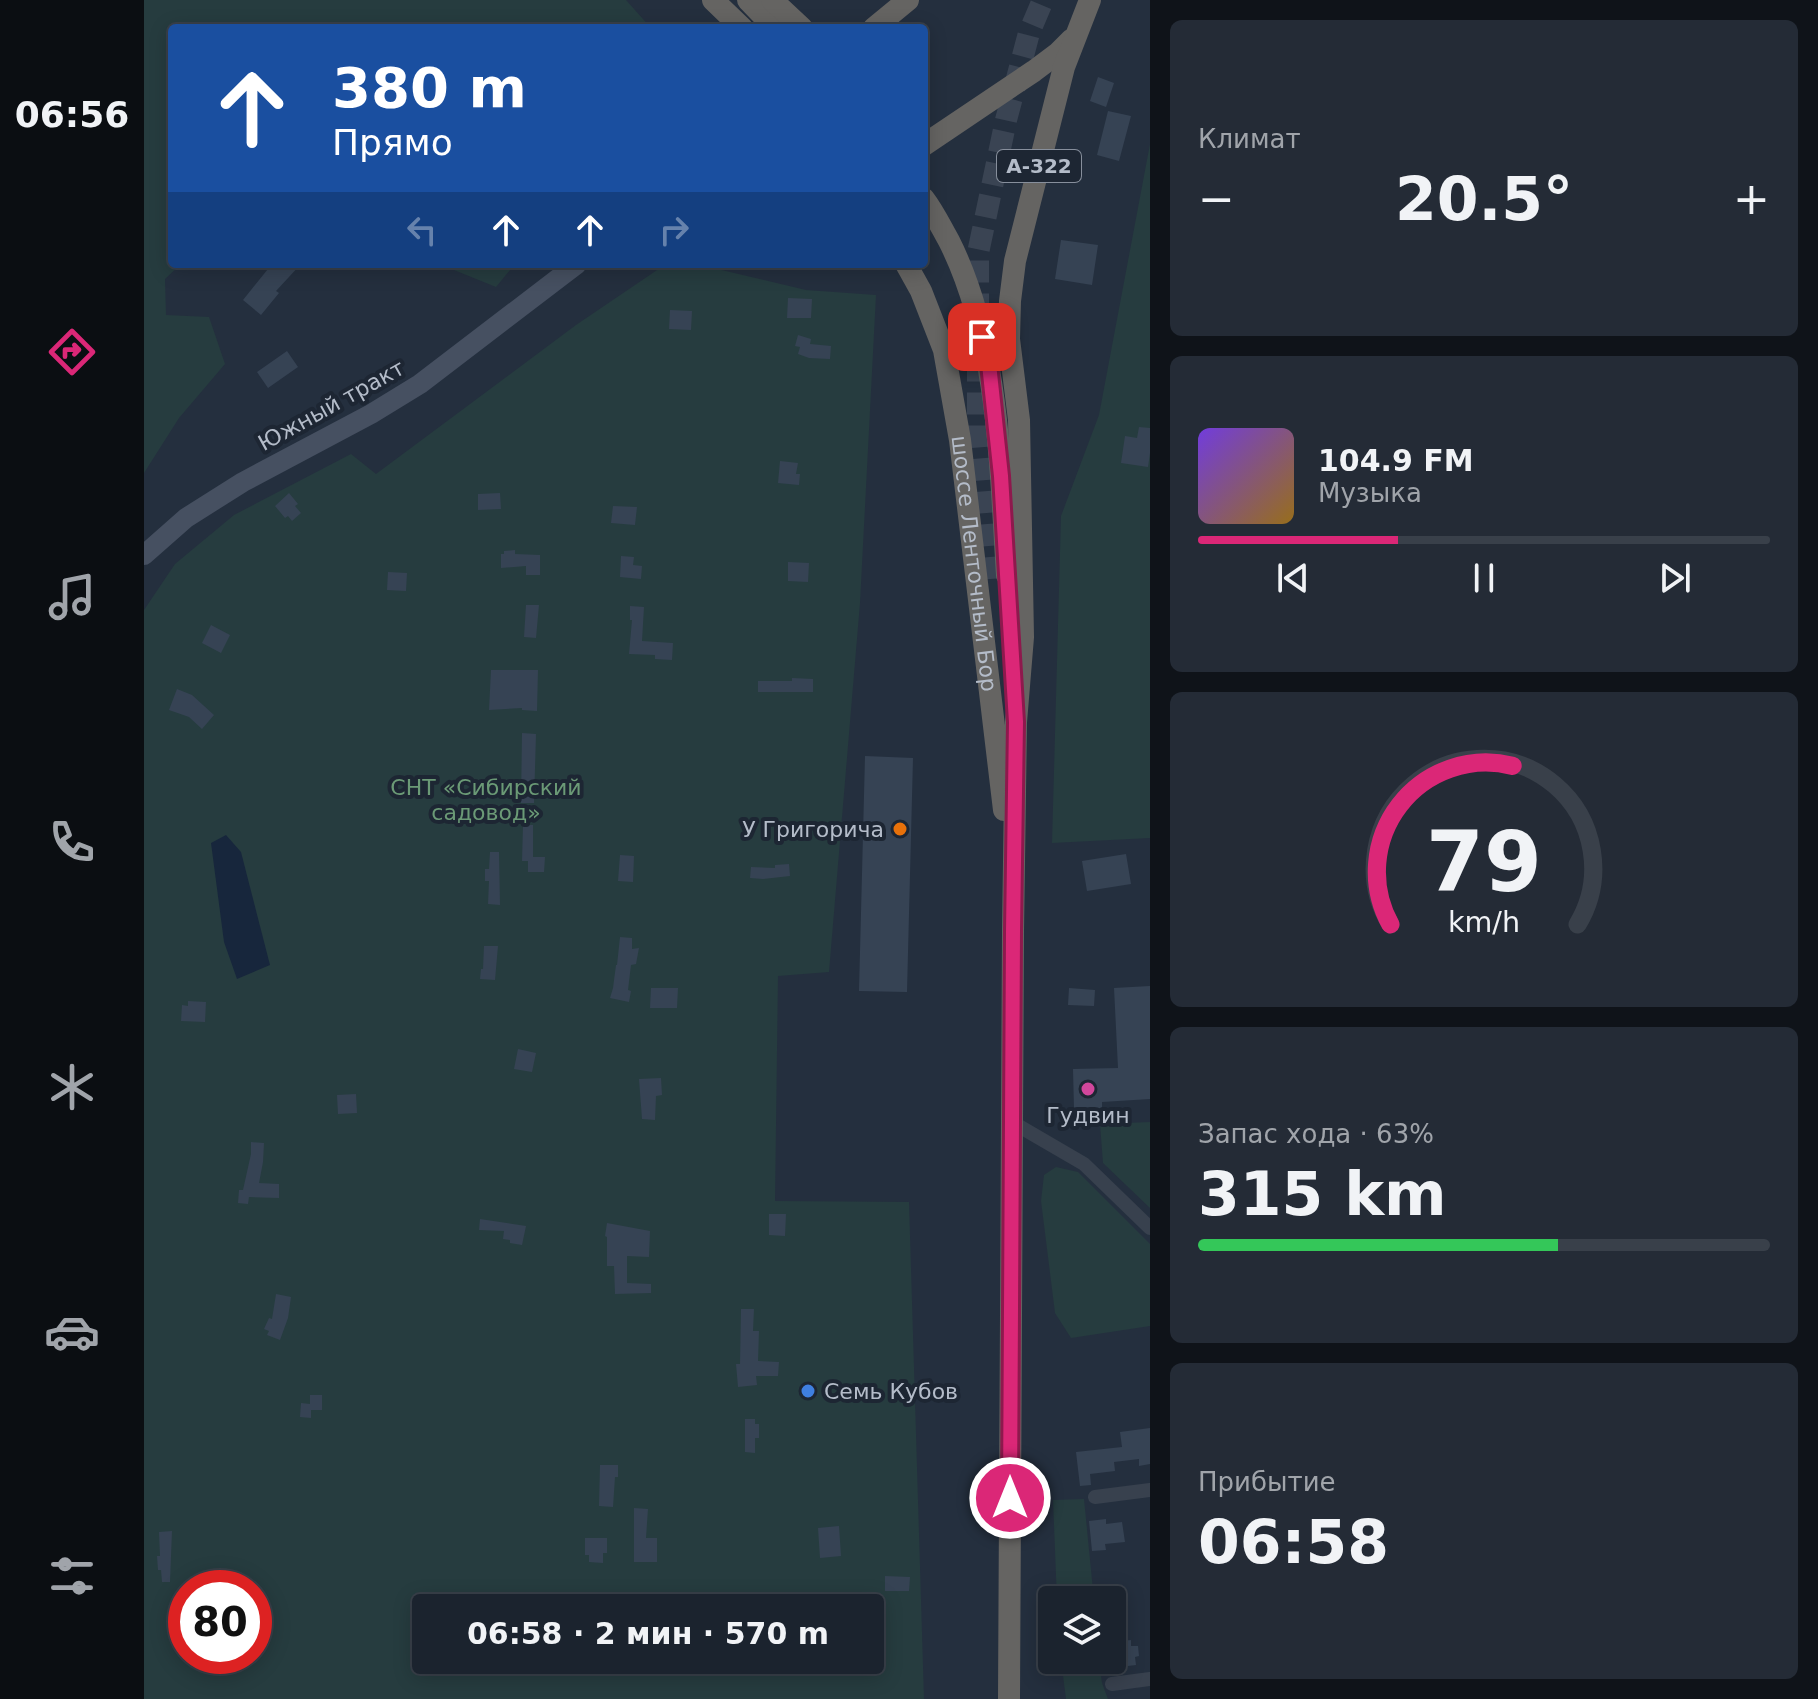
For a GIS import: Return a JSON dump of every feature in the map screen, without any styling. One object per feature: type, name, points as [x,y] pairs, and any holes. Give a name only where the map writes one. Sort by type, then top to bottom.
[{"type":"highway","points":[[713,0],[738,24]]},
{"type":"highway","points":[[748,0],[771,24]]},
{"type":"highway","points":[[772,0],[798,24]]},
{"type":"highway","points":[[879,24],[908,0]]},
{"type":"highway","points":[[928,142],[1058,53],[1081,13]]},
{"type":"highway","name":"А-322","points":[[1009,1699],[1014,871],[1016,722],[1023,637],[1019,420],[1009,339],[1010,301],[1015,261],[1064,67],[1081,13]]},
{"type":"highway","points":[[928,204],[959,261],[989,364],[1001,476],[1016,722]]},
{"type":"highway","name":"шоссе Ленточный Бор","points":[[908,268],[921,291],[944,350],[960,440],[1000,780],[1014,871]]},
{"type":"highway","points":[[990,579],[1000,780]]},
{"type":"main road","name":"Южный тракт","points":[[144,555],[186,518],[243,482],[371,414],[420,384],[572,268]]},
{"type":"street","points":[[1012,1122],[1084,1164],[1150,1228]]},
{"type":"street","points":[[1095,1497],[1150,1490]]},
{"type":"street","points":[[1112,1684],[1150,1679]]},
{"type":"green space","points":[[144,0],[626,0],[647,24],[168,24],[168,268],[177,268],[165,279],[166,315],[209,317],[225,364],[179,418],[144,473]]},
{"type":"green space","points":[[1150,144],[1150,838],[1052,843],[1061,516],[1099,415]]},
{"type":"green space","points":[[449,268],[512,268],[496,287]]},
{"type":"green space","name":"СНТ «Сибирский садовод»","points":[[660,268],[713,268],[806,290],[876,295],[860,603],[829,972],[778,976],[775,1201],[909,1202],[924,1699],[144,1699],[144,610],[175,564],[234,515],[351,454],[376,474],[576,325]]},
{"type":"green space","points":[[1150,1122],[1150,1208],[1103,1163],[1100,1124]]},
{"type":"green space","points":[[1056,1167],[1078,1172],[1150,1244],[1150,1326],[1071,1338],[1055,1313],[1041,1201],[1044,1175]]},
{"type":"green space","points":[[1084,1499],[1093,1586],[1056,1586],[1053,1500]]},
{"type":"green space","points":[[1063,1674],[1101,1674],[1108,1699],[1066,1699]]},
{"type":"water","points":[[226,835],[241,852],[270,965],[237,979],[224,942],[211,843]]},
{"type":"building","points":[[1098,77],[1114,83],[1106,107],[1090,101]]},
{"type":"building","points":[[1108,111],[1131,116],[1119,161],[1097,155]]},
{"type":"building","points":[[1061,240],[1098,245],[1092,285],[1055,279]]},
{"type":"building","points":[[269,268],[297,268],[276,291],[279,293],[261,315],[243,300]]},
{"type":"building","points":[[788,298],[812,299],[811,318],[787,318]]},
{"type":"building","points":[[670,310],[692,311],[691,330],[669,329]]},
{"type":"building","points":[[798,335],[811,339],[810,344],[831,346],[830,359],[798,354],[800,347],[795,346]]},
{"type":"building","points":[[287,351],[298,367],[268,388],[257,372]]},
{"type":"building","points":[[1139,427],[1150,428],[1148,467],[1121,463],[1125,436],[1137,438]]},
{"type":"building","points":[[780,461],[798,463],[796,474],[800,474],[799,485],[778,483]]},
{"type":"building","points":[[289,493],[301,513],[292,521],[275,506]]},
{"type":"building","points":[[500,493],[501,509],[478,510],[478,494]]},
{"type":"building","points":[[613,506],[637,507],[635,525],[611,523]]},
{"type":"building","points":[[515,550],[515,554],[540,555],[540,575],[526,575],[526,566],[501,568],[501,554]]},
{"type":"building","points":[[621,556],[634,557],[633,565],[642,566],[641,579],[620,577]]},
{"type":"building","points":[[788,562],[809,563],[808,582],[788,581]]},
{"type":"building","points":[[388,572],[407,573],[406,591],[387,590]]},
{"type":"building","points":[[526,605],[539,605],[536,638],[524,637]]},
{"type":"building","points":[[630,606],[644,607],[642,641],[673,643],[672,660],[655,659],[655,655],[629,654]]},
{"type":"building","points":[[211,625],[230,635],[221,653],[202,643]]},
{"type":"building","points":[[491,670],[538,670],[537,711],[522,708],[489,710]]},
{"type":"building","points":[[792,678],[813,679],[813,692],[758,692],[758,681],[792,681]]},
{"type":"building","points":[[177,689],[192,695],[214,715],[202,729],[189,717],[169,710]]},
{"type":"building","points":[[522,733],[536,734],[534,803],[521,803]]},
{"type":"building","points":[[865,756],[913,758],[907,992],[859,991]]},
{"type":"building","points":[[523,825],[533,825],[533,857],[545,857],[544,872],[528,872],[528,861],[522,861]]},
{"type":"building","points":[[490,852],[499,852],[500,905],[488,904],[489,881],[485,881],[485,869],[489,869]]},
{"type":"building","points":[[1126,854],[1131,884],[1087,891],[1082,861]]},
{"type":"building","points":[[620,855],[634,856],[633,882],[618,881]]},
{"type":"building","points":[[789,864],[790,876],[750,878],[751,867],[775,868],[775,865]]},
{"type":"building","points":[[620,937],[632,938],[632,949],[639,948],[636,964],[631,965],[629,1002],[610,998]]},
{"type":"building","points":[[484,946],[498,946],[495,980],[480,979]]},
{"type":"building","points":[[1150,986],[1150,1099],[1102,1102],[1102,1109],[1074,1109],[1073,1069],[1118,1068],[1114,988]]},
{"type":"building","points":[[651,988],[678,988],[677,1008],[650,1008]]},
{"type":"building","points":[[1069,988],[1095,990],[1094,1006],[1068,1005]]},
{"type":"building","points":[[188,1001],[206,1002],[205,1022],[181,1021],[182,1005],[188,1006]]},
{"type":"building","points":[[518,1049],[536,1053],[532,1072],[514,1069]]},
{"type":"building","points":[[661,1078],[662,1095],[656,1096],[655,1120],[642,1119],[639,1079]]},
{"type":"building","points":[[356,1094],[357,1113],[338,1114],[337,1095]]},
{"type":"building","points":[[251,1142],[264,1143],[259,1183],[279,1184],[279,1198],[249,1197],[248,1204],[238,1203],[251,1154]]},
{"type":"building","points":[[769,1214],[786,1214],[785,1236],[769,1235]]},
{"type":"building","points":[[480,1219],[526,1226],[522,1245],[503,1239],[504,1231],[479,1230]]},
{"type":"building","points":[[607,1223],[650,1231],[649,1257],[627,1256],[627,1283],[651,1284],[651,1293],[615,1294],[614,1266],[607,1266]]},
{"type":"building","points":[[276,1294],[291,1297],[280,1340],[267,1335],[269,1331],[264,1329],[269,1318],[272,1319]]},
{"type":"building","points":[[741,1309],[754,1309],[753,1331],[759,1331],[758,1361],[779,1362],[778,1376],[756,1376],[757,1385],[738,1387],[736,1364],[740,1364]]},
{"type":"building","points":[[310,1395],[322,1395],[322,1410],[311,1410],[311,1418],[300,1417],[301,1403],[310,1404]]},
{"type":"building","points":[[745,1419],[755,1419],[755,1424],[759,1424],[755,1453],[745,1452]]},
{"type":"building","points":[[1150,1428],[1150,1464],[1139,1466],[1139,1459],[1114,1462],[1115,1471],[1090,1474],[1091,1485],[1080,1486],[1076,1452],[1122,1447],[1120,1432]]},
{"type":"building","points":[[600,1465],[618,1465],[613,1507],[599,1506]]},
{"type":"building","points":[[634,1508],[648,1509],[646,1538],[657,1538],[657,1562],[634,1562]]},
{"type":"building","points":[[1106,1519],[1106,1524],[1122,1522],[1125,1542],[1105,1544],[1106,1550],[1092,1551],[1089,1521]]},
{"type":"building","points":[[839,1526],[841,1556],[820,1558],[818,1528]]},
{"type":"building","points":[[172,1531],[168,1582],[162,1582],[161,1570],[158,1570],[159,1532]]},
{"type":"building","points":[[585,1538],[607,1538],[603,1563],[589,1562],[589,1555],[585,1555]]},
{"type":"building","points":[[885,1576],[910,1577],[909,1591],[885,1591]]},
{"type":"building","points":[[1131,1640],[1131,1646],[1138,1646],[1136,1665],[1126,1666],[1126,1641]]},
{"type":"tunnel","points":[[990,579],[978,426],[978,253],[1006,120],[1029,33],[1043,0]]},
{"type":"place","name":"У Григорича","points":[[900,829]]},
{"type":"place","name":"Гудвин","points":[[1088,1089]]},
{"type":"place","name":"Семь Кубов","points":[[808,1391]]},
{"type":"route","points":[[982,337],[989,364],[1001,476],[1016,722],[1010,1498]]}]
